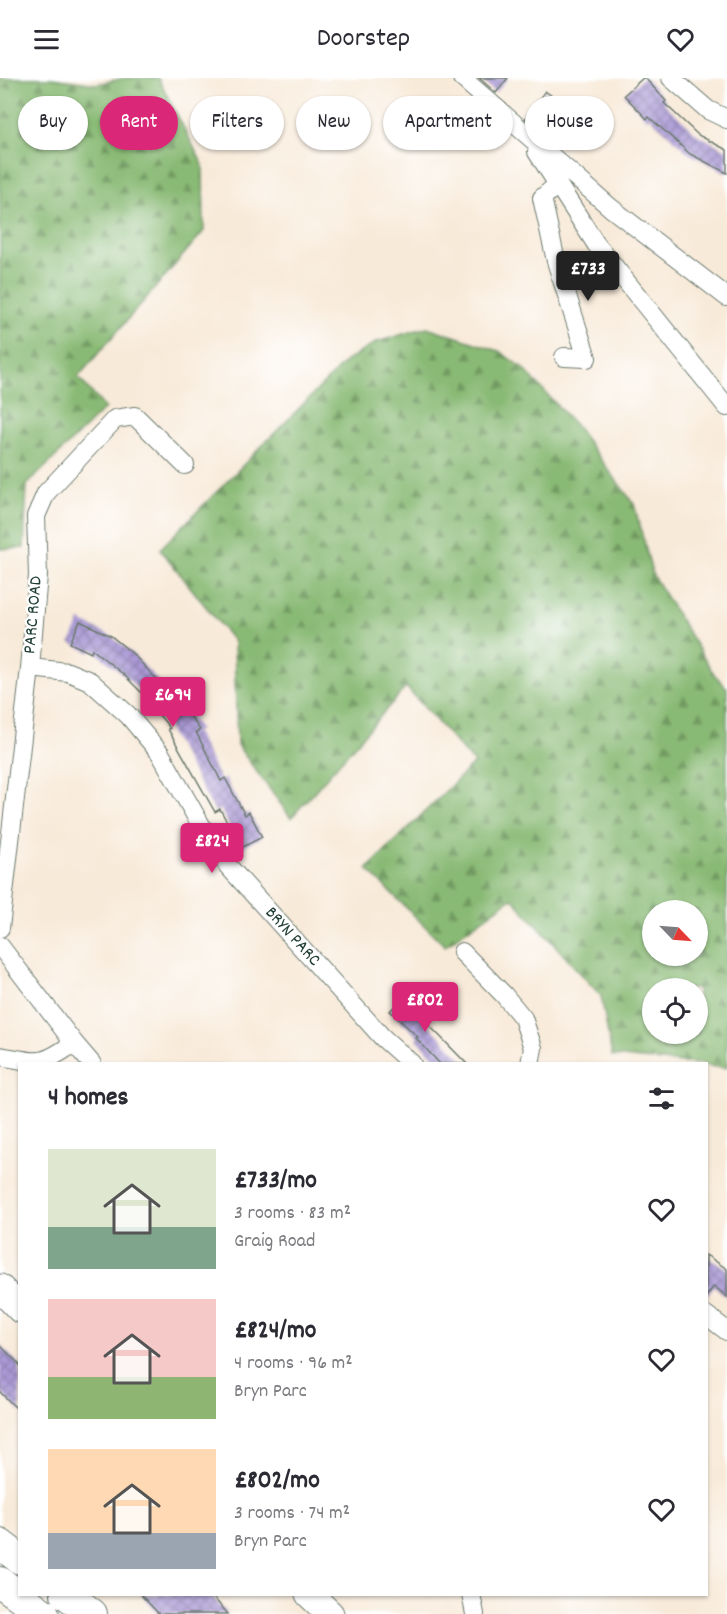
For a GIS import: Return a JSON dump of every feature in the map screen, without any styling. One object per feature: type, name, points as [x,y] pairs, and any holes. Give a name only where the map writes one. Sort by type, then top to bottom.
[{"type":"main road","points":[[0,1288],[18,1307]]},
{"type":"main road","points":[[0,1544],[18,1558]]},
{"type":"main road","points":[[0,1582],[18,1595]]},
{"type":"main road","points":[[19,1596],[44,1614]]},
{"type":"main road","points":[[69,1596],[92,1614]]},
{"type":"main road","points":[[311,1596],[330,1614]]},
{"type":"street","points":[[462,78],[525,132]]},
{"type":"street","points":[[671,78],[708,110],[727,119]]},
{"type":"street","points":[[536,150],[596,244],[727,407]]},
{"type":"street","points":[[545,150],[611,208],[727,297]]},
{"type":"street","points":[[558,184],[542,198],[556,261],[587,358],[564,357]]},
{"type":"street","name":"PARC ROAD","points":[[0,928],[30,668],[38,575],[36,516],[46,493],[116,419],[135,416],[185,465]]},
{"type":"street","name":"BRYN PARC","points":[[30,668],[68,672],[90,681],[128,715],[160,753],[202,827],[228,866],[382,1037],[410,1062]]},
{"type":"street","points":[[0,946],[90,1062]]},
{"type":"street","points":[[462,952],[504,994],[523,1018],[533,1048],[530,1062]]},
{"type":"street","points":[[41,1062],[54,1057],[74,1043]]},
{"type":"street","points":[[0,1056],[33,1062]]},
{"type":"street","points":[[708,1317],[727,1331]]},
{"type":"street","points":[[471,1596],[475,1614]]},
{"type":"green space","points":[[0,78],[50,78],[97,84],[125,78],[158,78],[167,96],[100,96],[100,150],[178,150],[178,117],[190,140],[190,150],[195,150],[203,165],[204,231],[78,377],[105,408],[27,485],[24,548],[0,549]]},
{"type":"green space","points":[[427,327],[499,351],[524,369],[575,425],[634,504],[653,576],[714,674],[727,688],[727,1068],[708,1066],[708,1062],[672,1062],[612,1056],[601,996],[512,898],[445,946],[367,869],[474,763],[406,687],[291,818],[237,745],[234,642],[160,549],[346,361],[377,342]]},
{"type":"building","points":[[479,78],[508,78],[496,93]]},
{"type":"building","points":[[643,78],[666,101],[664,103],[698,135],[727,150],[727,173],[690,154],[649,117],[647,119],[624,95]]},
{"type":"building","points":[[545,91],[552,96],[541,96]]},
{"type":"building","points":[[80,621],[111,636],[133,654],[189,714],[200,730],[196,732],[221,781],[225,778],[245,815],[249,812],[262,837],[241,848],[220,809],[215,812],[168,729],[170,728],[148,702],[150,701],[124,675],[92,649],[91,653],[70,643]]},
{"type":"building","points":[[404,996],[465,1062],[438,1062],[416,1038],[418,1037],[390,1011]]},
{"type":"building","points":[[708,1256],[727,1269],[727,1297],[714,1286],[708,1294]]},
{"type":"building","points":[[0,1345],[18,1363],[18,1410],[0,1392]]},
{"type":"building","points":[[142,1596],[212,1596],[228,1614],[159,1614]]}]
